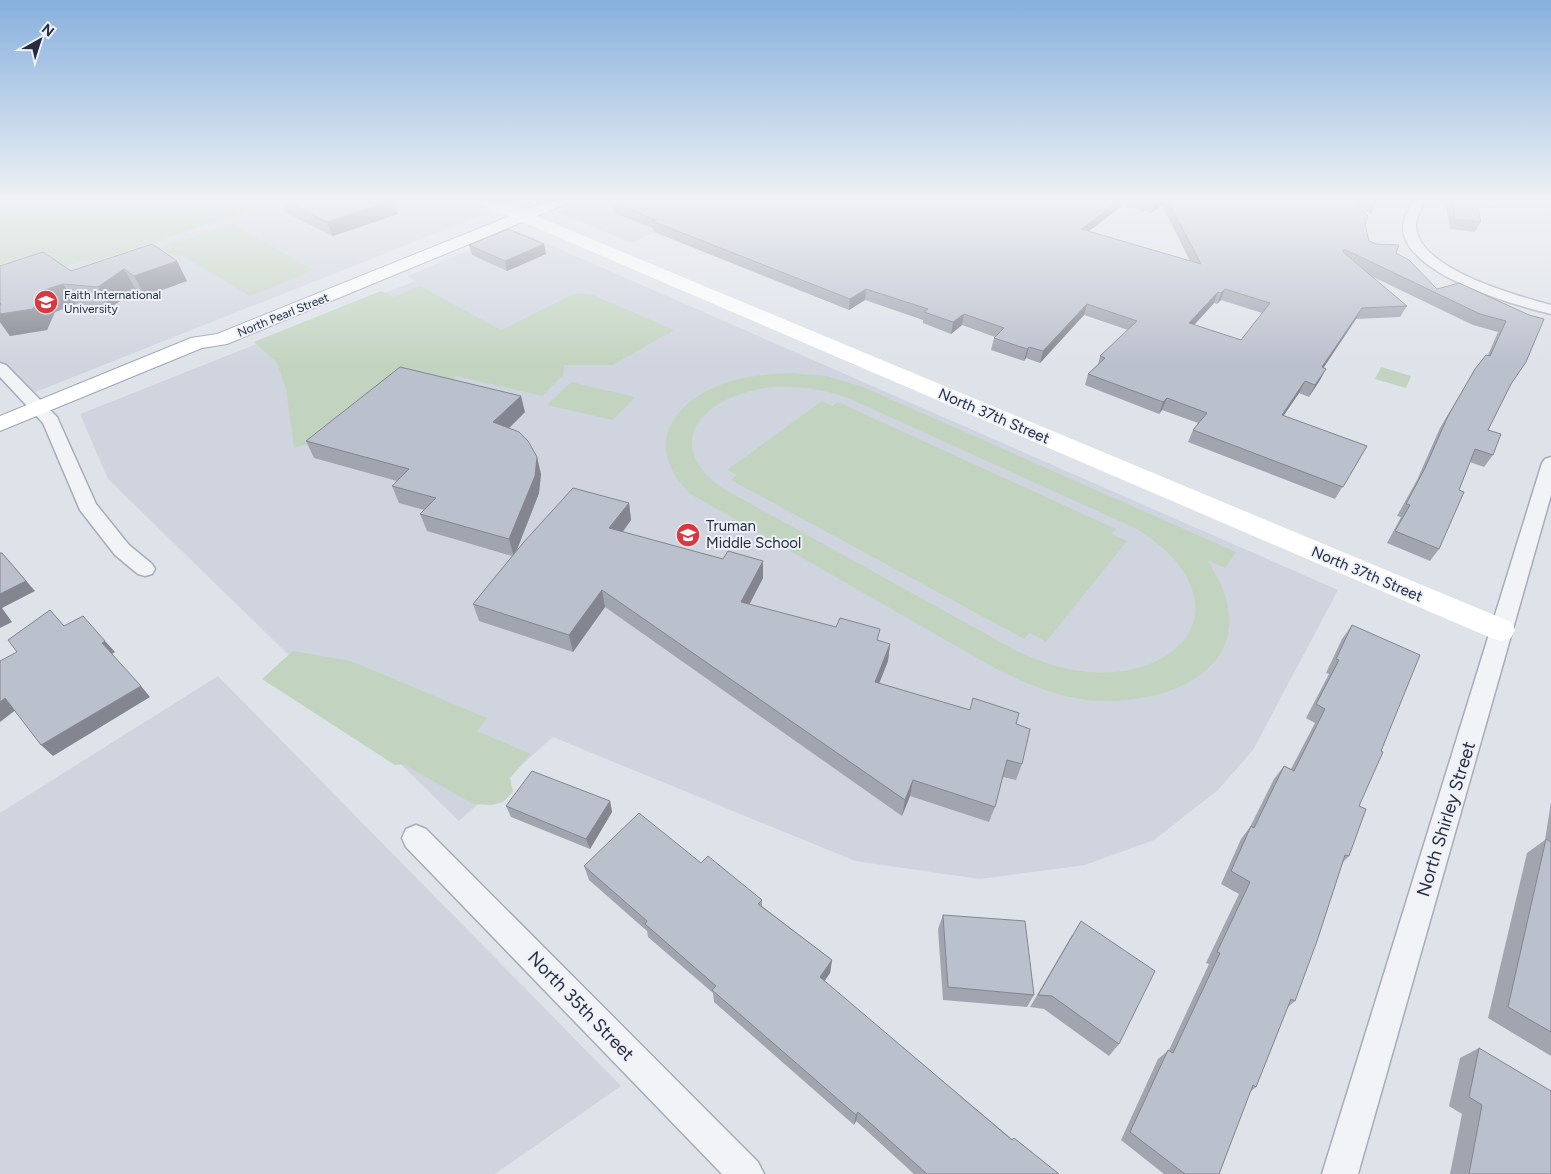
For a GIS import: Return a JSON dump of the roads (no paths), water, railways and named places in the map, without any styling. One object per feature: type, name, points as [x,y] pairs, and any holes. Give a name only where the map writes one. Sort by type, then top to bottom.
[{"type":"street","name":"North Pearl Street","points":[[0,424],[198,342],[207,330],[399,256]]},
{"type":"street","name":"North 37th Street","points":[[629,256],[1502,630]]},
{"type":"street","points":[[1426,256],[1434,263],[1458,277],[1482,288],[1551,310]]},
{"type":"street","points":[[0,368],[51,421],[86,506],[122,550],[145,569]]},
{"type":"street","name":"North Shirley Street","points":[[1340,1174],[1551,463]]},
{"type":"street","name":"North 35th Street","points":[[416,838],[746,1174]]},
{"type":"place","name":"Faith International University","points":[[46,302]]},
{"type":"place","name":"Truman Middle School","points":[[688,535]]}]
